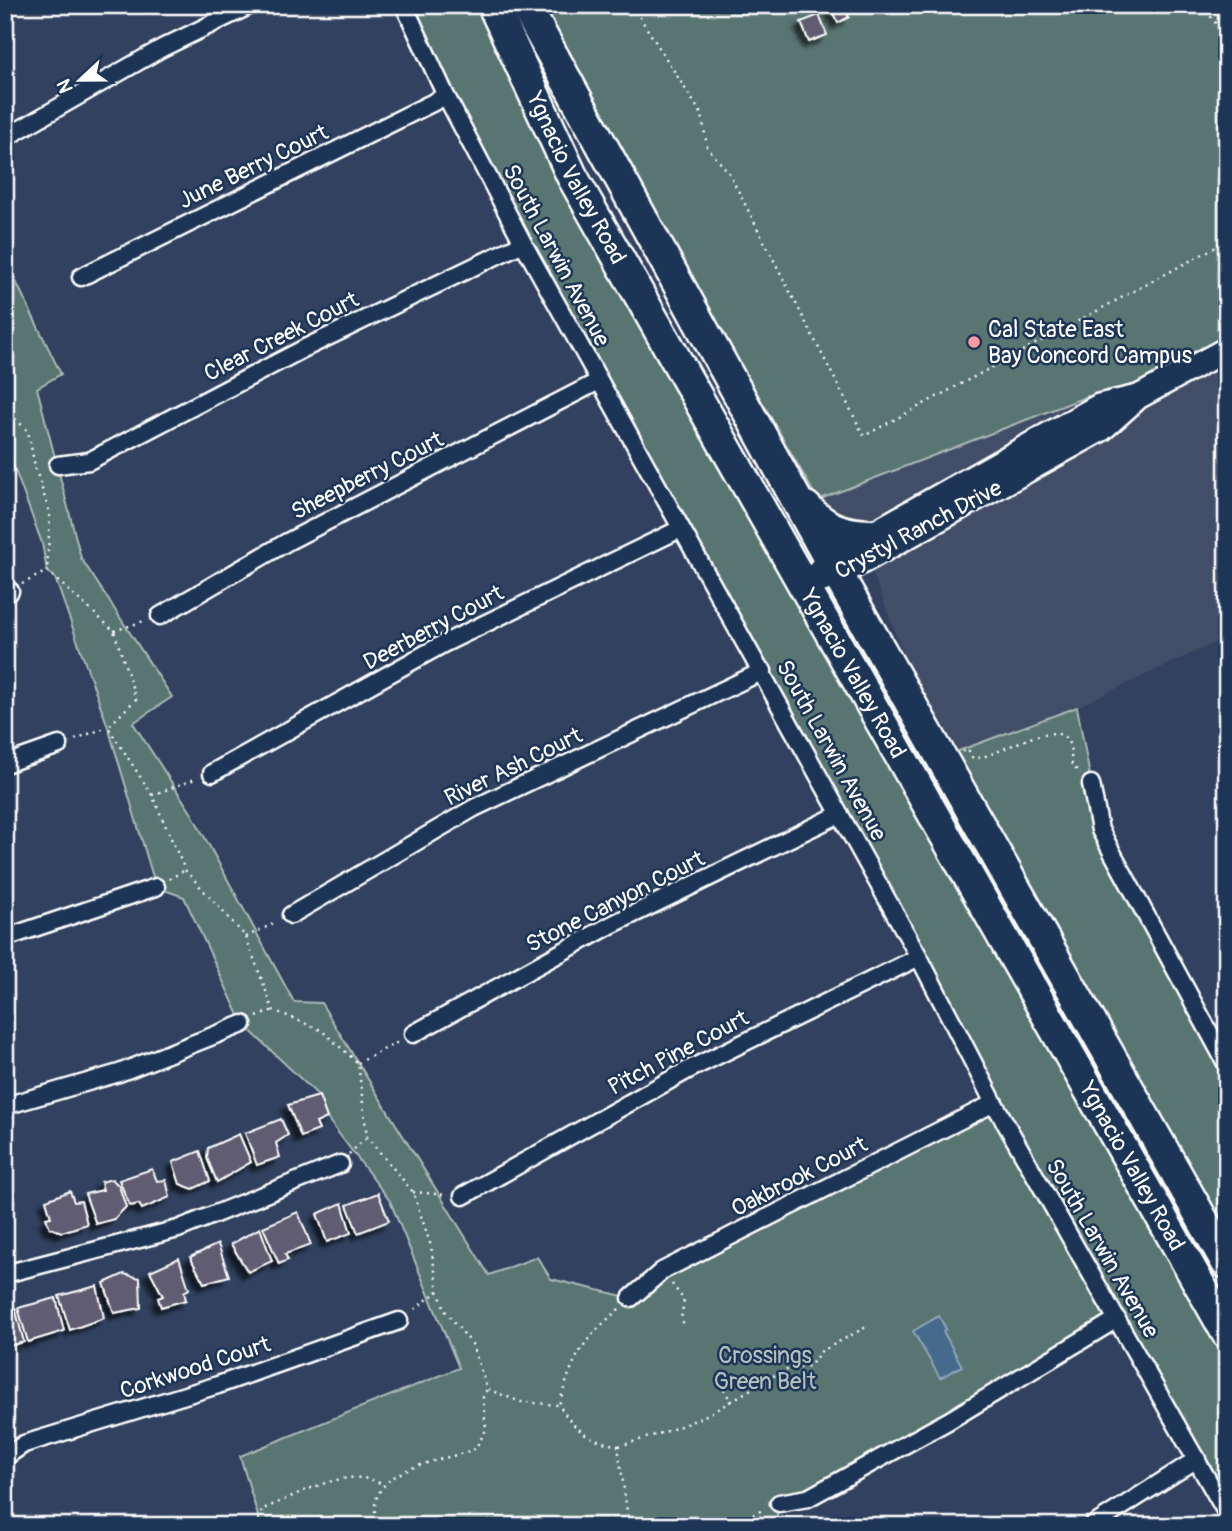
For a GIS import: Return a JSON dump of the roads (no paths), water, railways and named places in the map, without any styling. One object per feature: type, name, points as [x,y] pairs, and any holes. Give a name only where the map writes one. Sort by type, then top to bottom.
[{"type":"highway","name":"Ygnacio Valley Road","points":[[493,5],[572,176],[807,585],[1227,1333]]},
{"type":"highway","name":"Ygnacio Valley Road","points":[[525,5],[833,567],[1227,1263]]},
{"type":"highway","points":[[790,488],[820,523],[845,534],[870,535]]},
{"type":"street","points":[[5,138],[162,48],[251,5]]},
{"type":"street","name":"South Larwin Avenue","points":[[404,5],[446,96],[523,243],[680,529],[763,671],[919,957],[994,1103],[1227,1514]]},
{"type":"street","name":"June Berry Court","points":[[81,277],[446,96]]},
{"type":"street","name":"Clear Creek Court","points":[[58,465],[89,461],[305,348],[523,243]]},
{"type":"street","name":"Crystyl Ranch Drive","points":[[833,567],[1102,429],[1138,397],[1227,349]]},
{"type":"street","name":"Sheepberry Court","points":[[160,616],[287,542],[599,381]]},
{"type":"street","name":"Crystyl Ranch Drive","points":[[807,585],[870,535],[1099,407],[1138,397]]},
{"type":"street","name":"Deerberry Court","points":[[212,773],[443,644],[680,529]]},
{"type":"street","name":"River Ash Court","points":[[291,915],[474,808],[763,671]]},
{"type":"street","points":[[5,764],[59,745]]},
{"type":"street","points":[[1091,785],[1100,830],[1227,1065]]},
{"type":"street","name":"Stone Canyon Court","points":[[413,1034],[611,925],[841,814]]},
{"type":"street","points":[[5,938],[156,887]]},
{"type":"street","name":"Pitch Pine Court","points":[[463,1196],[688,1070],[919,957]]},
{"type":"street","points":[[5,1106],[119,1073],[243,1024]]},
{"type":"street","name":"Oakbrook Court","points":[[631,1298],[662,1271],[994,1103]]},
{"type":"street","points":[[5,1274],[177,1229],[340,1164]]},
{"type":"street","points":[[779,1503],[807,1498],[948,1421],[1117,1319]]},
{"type":"street","name":"Corkwood Court","points":[[5,1457],[24,1444],[218,1385],[399,1321]]},
{"type":"street","points":[[1093,1526],[1197,1459]]},
{"type":"place","name":"Cal State East Bay Concord Campus","points":[[974,342]]},
{"type":"park label","name":"Crossings Green Belt","points":[[765,1368]]}]
